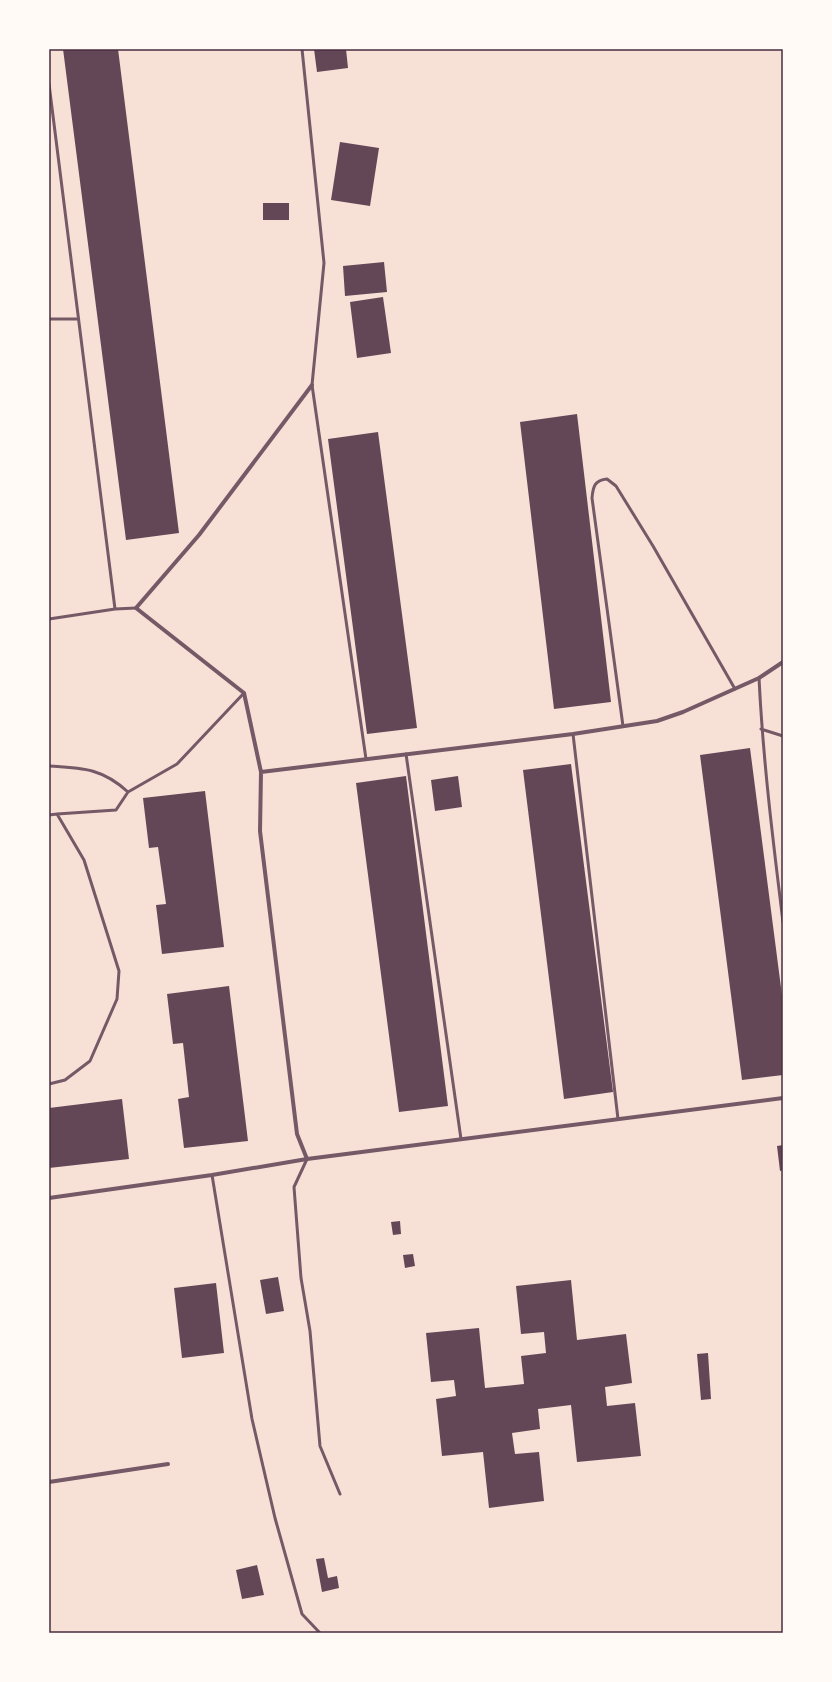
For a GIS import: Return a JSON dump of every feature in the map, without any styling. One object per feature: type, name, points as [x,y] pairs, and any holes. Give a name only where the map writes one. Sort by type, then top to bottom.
[{"type":"street","points":[[307,1159],[297,1134],[261,838],[261,772],[244,693],[136,608],[200,535],[312,385]]},
{"type":"street","points":[[261,772],[573,734],[657,720],[683,712],[759,678],[783,662]]},
{"type":"street","points":[[49,1198],[212,1175],[307,1159],[783,1098]]},
{"type":"street","points":[[49,1482],[168,1464]]},
{"type":"lane","points":[[302,49],[324,263],[312,385],[366,759]]},
{"type":"lane","points":[[49,84],[115,609]]},
{"type":"lane","points":[[49,319],[78,319]]},
{"type":"lane","points":[[623,726],[592,498],[592,489],[597,481],[607,479],[616,486],[653,546],[735,689]]},
{"type":"lane","points":[[49,619],[115,609],[136,608]]},
{"type":"lane","points":[[759,678],[761,730],[783,922]]},
{"type":"lane","points":[[49,815],[116,810],[128,792],[176,764],[244,693]]},
{"type":"lane","points":[[761,730],[783,736]]},
{"type":"lane","points":[[573,734],[618,1119]]},
{"type":"lane","points":[[406,754],[461,1139]]},
{"type":"lane","points":[[49,766],[88,768],[115,780],[128,792]]},
{"type":"lane","points":[[49,1084],[65,1080],[90,1061],[118,998],[119,971],[84,860],[57,814]]},
{"type":"lane","points":[[307,1159],[294,1187],[300,1278],[310,1331],[320,1446],[340,1494]]},
{"type":"lane","points":[[212,1175],[252,1419],[275,1518],[302,1614],[320,1633]]},
{"type":"building","points":[[63,49],[118,49],[179,533],[126,540]]},
{"type":"building","points":[[314,49],[346,49],[348,68],[317,72]]},
{"type":"building","points":[[340,142],[379,148],[370,206],[331,200]]},
{"type":"building","points":[[263,203],[289,203],[289,220],[263,220]]},
{"type":"building","points":[[384,262],[387,292],[345,296],[343,266]]},
{"type":"building","points":[[383,297],[391,353],[357,358],[350,302]]},
{"type":"building","points":[[577,414],[611,702],[554,709],[520,422]]},
{"type":"building","points":[[378,432],[417,728],[367,734],[328,439]]},
{"type":"building","points":[[750,748],[783,1003],[783,1075],[742,1080],[700,755]]},
{"type":"building","points":[[571,764],[613,1092],[564,1099],[523,770]]},
{"type":"building","points":[[406,776],[448,1106],[399,1112],[356,783]]},
{"type":"building","points":[[458,776],[462,807],[435,811],[431,780]]},
{"type":"building","points":[[205,791],[224,947],[162,954],[156,905],[166,904],[158,847],[149,848],[143,798]]},
{"type":"building","points":[[229,986],[248,1141],[184,1148],[178,1099],[189,1097],[183,1043],[173,1044],[167,994]]},
{"type":"building","points":[[122,1099],[129,1159],[49,1168],[49,1108]]},
{"type":"building","points":[[783,1145],[783,1170],[780,1171],[777,1146]]},
{"type":"building","points":[[400,1221],[401,1234],[393,1235],[391,1222]]},
{"type":"building","points":[[413,1254],[415,1266],[405,1268],[403,1255]]},
{"type":"building","points":[[278,1277],[284,1311],[266,1314],[260,1280]]},
{"type":"building","points":[[571,1280],[577,1340],[626,1334],[632,1383],[605,1387],[607,1406],[635,1403],[641,1456],[577,1462],[571,1405],[538,1409],[540,1429],[512,1433],[515,1454],[539,1452],[544,1501],[489,1508],[483,1452],[442,1456],[436,1399],[456,1396],[454,1380],[431,1382],[426,1333],[479,1328],[485,1388],[524,1384],[521,1356],[546,1353],[544,1332],[521,1334],[516,1286]]},
{"type":"building","points":[[216,1283],[224,1353],[182,1358],[174,1288]]},
{"type":"building","points":[[708,1353],[711,1399],[701,1400],[697,1354]]},
{"type":"building","points":[[324,1558],[328,1578],[337,1576],[339,1588],[322,1592],[316,1559]]},
{"type":"building","points":[[257,1565],[264,1595],[242,1599],[236,1570]]}]
